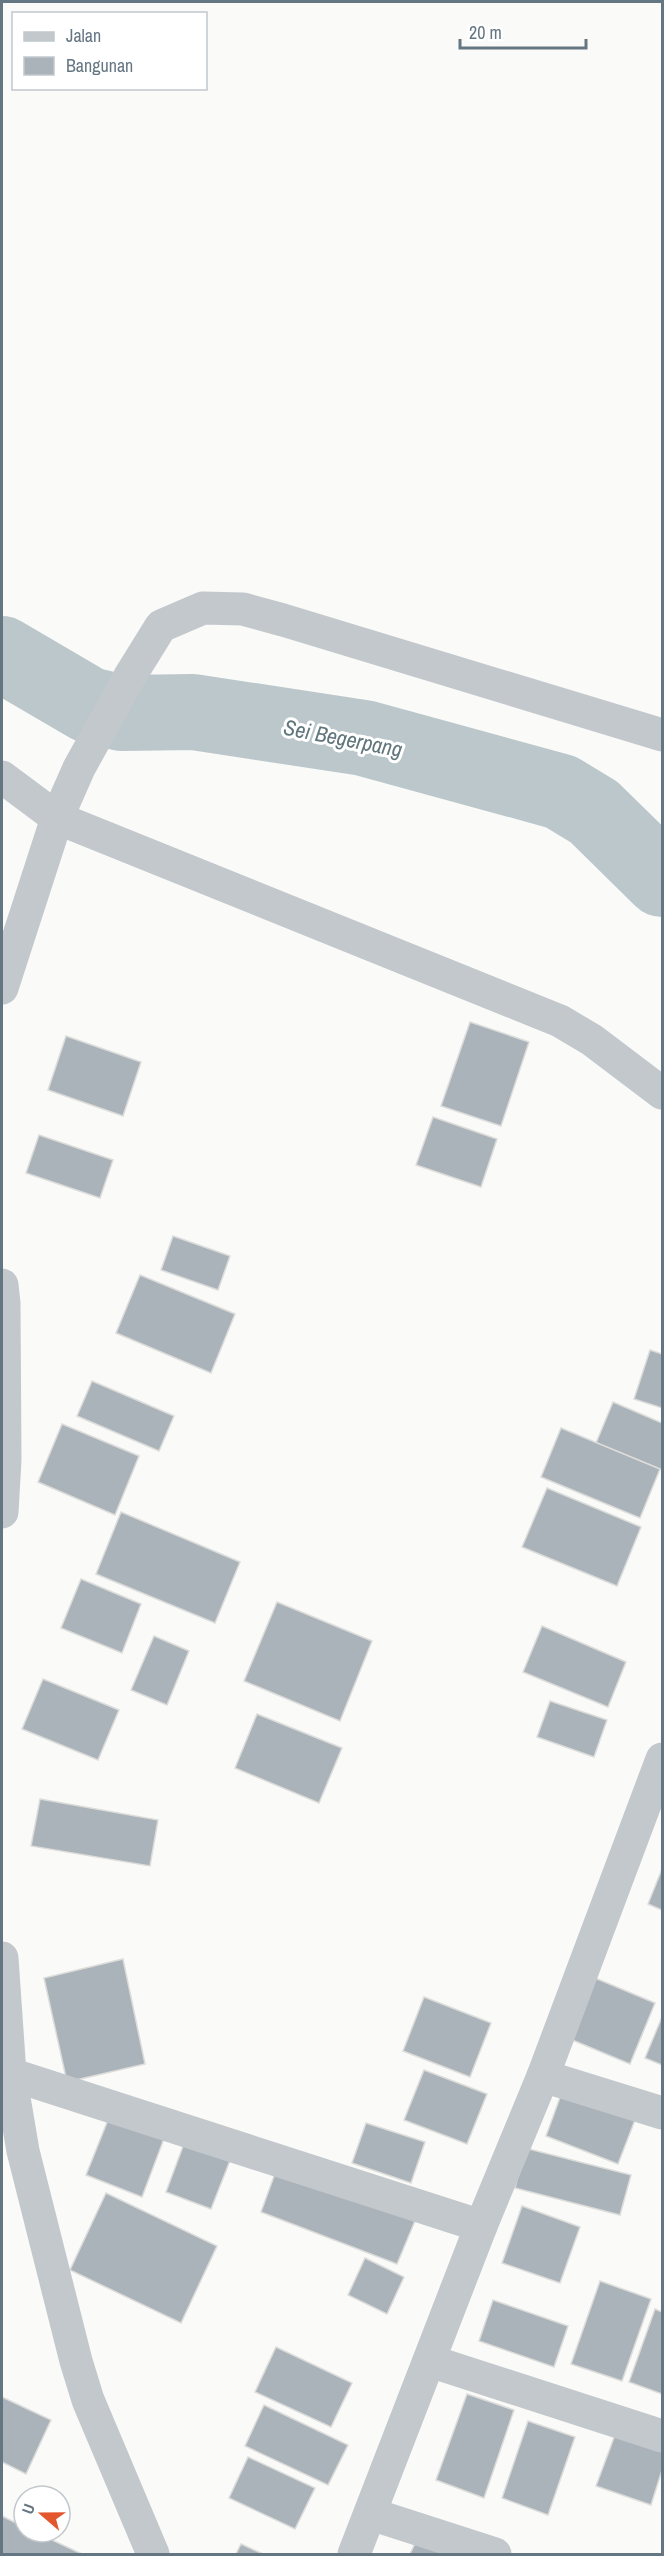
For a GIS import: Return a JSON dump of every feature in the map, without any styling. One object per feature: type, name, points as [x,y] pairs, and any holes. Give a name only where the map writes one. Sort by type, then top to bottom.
[{"type":"street","points":[[2,987],[57,818],[79,768],[130,676],[161,626],[203,608],[243,609],[663,735]]},
{"type":"street","points":[[2,777],[57,818],[560,1021],[592,1040],[663,1093]]},
{"type":"street","points":[[2,1285],[5,1460],[2,1512]]},
{"type":"street","points":[[354,2554],[543,2076],[663,1759]]},
{"type":"street","points":[[2,1958],[10,2074],[23,2151],[76,2361],[88,2400],[153,2554]]},
{"type":"street","points":[[10,2074],[482,2226]]},
{"type":"street","points":[[543,2076],[663,2113]]},
{"type":"street","points":[[430,2361],[663,2436]]},
{"type":"street","points":[[370,2514],[495,2554]]},
{"type":"building","points":[[470,1022],[529,1042],[501,1126],[441,1106]]},
{"type":"building","points":[[66,1036],[141,1062],[123,1116],[48,1090]]},
{"type":"building","points":[[433,1117],[497,1139],[481,1187],[416,1165]]},
{"type":"building","points":[[39,1135],[113,1160],[100,1198],[26,1173]]},
{"type":"building","points":[[173,1236],[230,1256],[218,1290],[161,1270]]},
{"type":"building","points":[[140,1275],[235,1314],[211,1373],[116,1333]]},
{"type":"building","points":[[650,1350],[662,1354],[662,1408],[634,1399]]},
{"type":"building","points":[[92,1381],[174,1416],[159,1451],[77,1416]]},
{"type":"building","points":[[613,1402],[662,1423],[662,1470],[596,1443]]},
{"type":"building","points":[[62,1424],[139,1456],[115,1515],[38,1482]]},
{"type":"building","points":[[561,1428],[660,1469],[640,1518],[541,1477]]},
{"type":"building","points":[[547,1488],[641,1527],[617,1586],[522,1547]]},
{"type":"building","points":[[121,1512],[240,1562],[215,1623],[96,1574]]},
{"type":"building","points":[[81,1579],[141,1604],[122,1653],[61,1628]]},
{"type":"building","points":[[277,1602],[372,1641],[340,1721],[244,1681]]},
{"type":"building","points":[[542,1626],[626,1662],[608,1707],[523,1672]]},
{"type":"building","points":[[154,1636],[189,1651],[167,1705],[131,1690]]},
{"type":"building","points":[[43,1679],[119,1710],[98,1760],[22,1729]]},
{"type":"building","points":[[550,1701],[607,1720],[594,1757],[537,1737]]},
{"type":"building","points":[[257,1714],[342,1748],[319,1803],[235,1768]]},
{"type":"building","points":[[40,1799],[158,1820],[150,1866],[31,1846]]},
{"type":"building","points":[[662,1869],[662,1910],[648,1904]]},
{"type":"building","points":[[123,1959],[145,2064],[67,2082],[44,1978]]},
{"type":"building","points":[[595,1978],[655,2003],[630,2064],[570,2039]]},
{"type":"building","points":[[424,1997],[491,2023],[470,2077],[403,2051]]},
{"type":"building","points":[[662,2017],[662,2065],[645,2058]]},
{"type":"building","points":[[424,2070],[487,2094],[467,2144],[404,2120]]},
{"type":"building","points":[[562,2092],[635,2120],[618,2164],[546,2136]]},
{"type":"building","points":[[110,2115],[165,2136],[142,2197],[86,2175]]},
{"type":"building","points":[[366,2123],[425,2142],[411,2183],[352,2163]]},
{"type":"building","points":[[185,2141],[231,2158],[211,2209],[166,2192]]},
{"type":"building","points":[[525,2148],[631,2175],[620,2215],[515,2188]]},
{"type":"building","points":[[277,2168],[415,2221],[397,2264],[261,2212]]},
{"type":"building","points":[[106,2193],[217,2246],[181,2323],[70,2270]]},
{"type":"building","points":[[522,2206],[580,2227],[560,2283],[502,2263]]},
{"type":"building","points":[[365,2258],[404,2277],[387,2314],[348,2295]]},
{"type":"building","points":[[600,2281],[651,2299],[622,2381],[571,2364]]},
{"type":"building","points":[[493,2300],[568,2326],[554,2367],[479,2341]]},
{"type":"building","points":[[655,2309],[662,2312],[662,2394],[629,2382]]},
{"type":"building","points":[[276,2347],[352,2383],[331,2427],[255,2392]]},
{"type":"building","points":[[467,2394],[514,2410],[484,2498],[436,2480]]},
{"type":"building","points":[[2,2397],[51,2420],[26,2474],[2,2462]]},
{"type":"building","points":[[264,2405],[348,2445],[328,2485],[245,2446]]},
{"type":"building","points":[[528,2421],[575,2437],[548,2515],[502,2498]]},
{"type":"building","points":[[615,2435],[662,2452],[662,2470],[651,2505],[596,2486]]},
{"type":"building","points":[[248,2457],[315,2488],[295,2529],[229,2498]]},
{"type":"building","points":[[2,2516],[12,2521],[12,2544],[61,2544],[82,2554],[2,2554]]},
{"type":"building","points":[[421,2531],[470,2554],[410,2554]]},
{"type":"building","points":[[241,2544],[263,2554],[236,2554]]},
{"type":"waterway","name":"Sei Begerpang","points":[[2,654],[89,705],[122,713],[193,712],[364,738],[561,792],[594,812],[662,879]]}]
